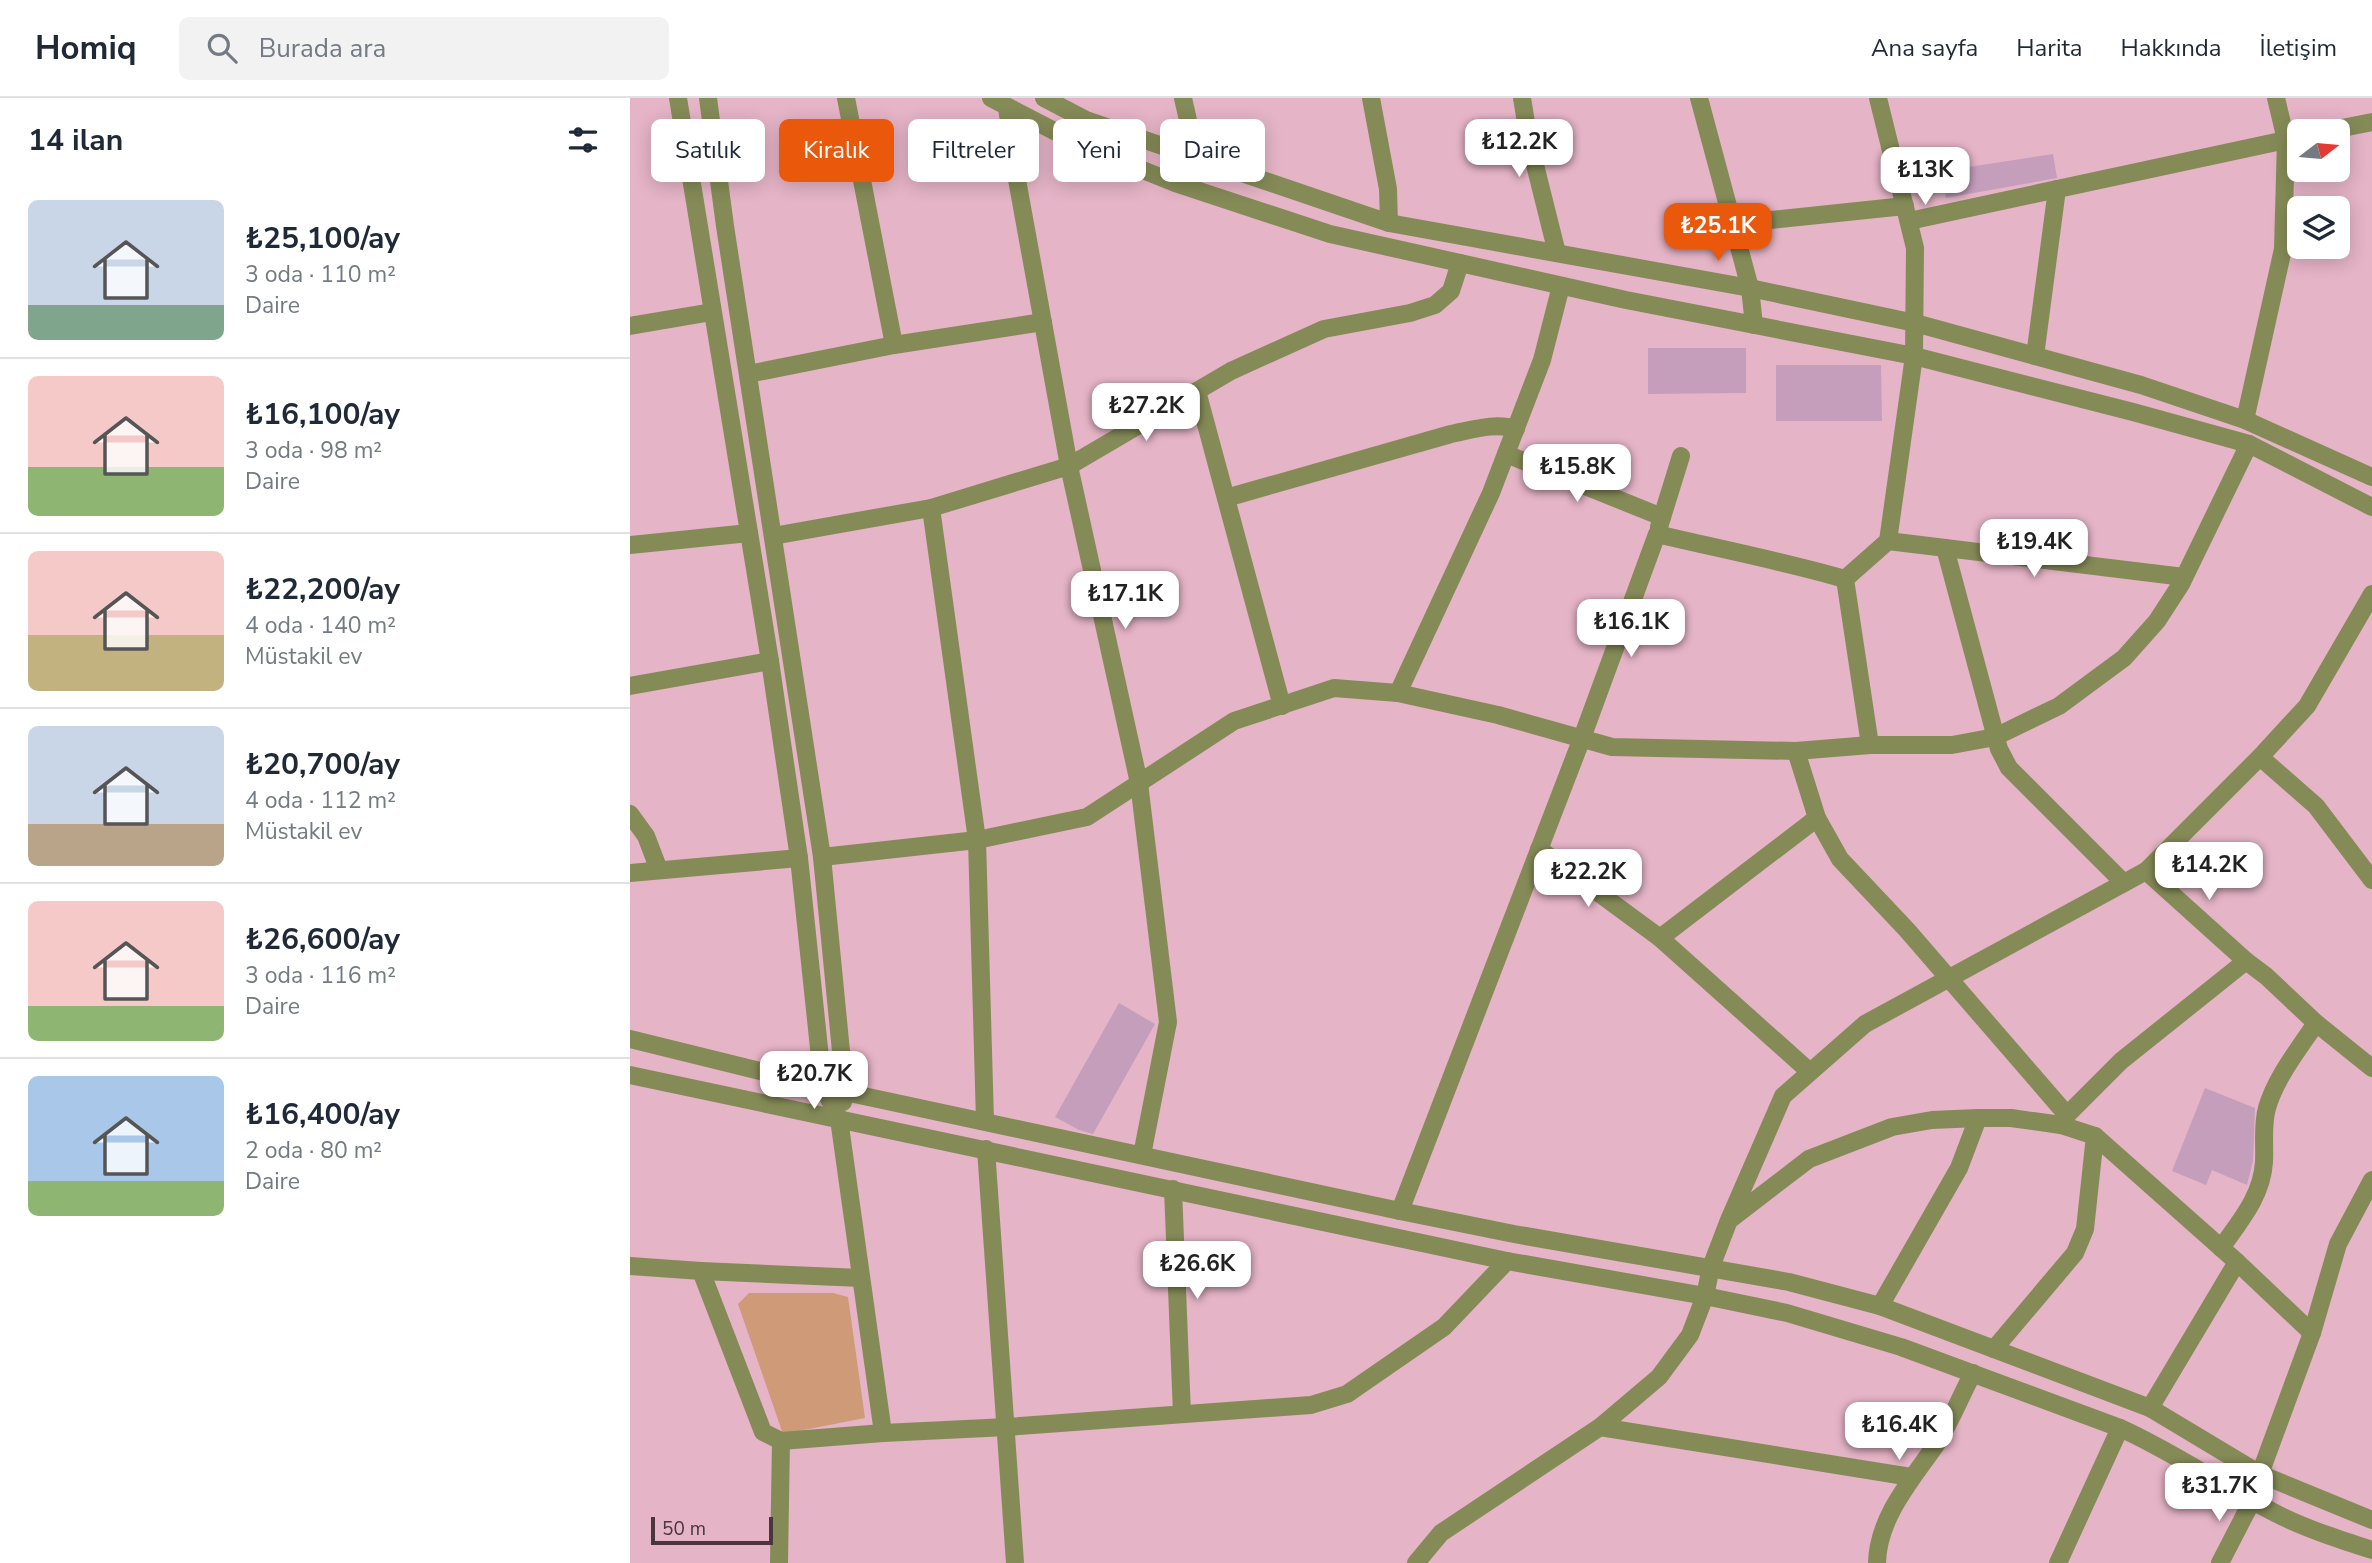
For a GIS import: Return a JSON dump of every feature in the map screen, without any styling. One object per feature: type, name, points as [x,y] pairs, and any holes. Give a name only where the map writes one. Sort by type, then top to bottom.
[{"type":"street","points":[[678,98],[771,661],[799,858],[823,1086],[839,1119],[883,1433]]},
{"type":"street","points":[[708,98],[822,857],[845,1092],[839,1119]]},
{"type":"street","points":[[846,98],[894,345]]},
{"type":"street","points":[[991,98],[1083,146],[1175,183],[1330,234],[1561,286],[1914,356],[2133,412],[2249,444],[2372,507]]},
{"type":"street","points":[[1044,98],[1086,120],[1160,146]]},
{"type":"street","points":[[1183,98],[1188,119]]},
{"type":"street","points":[[1371,98],[1388,189],[1389,223]]},
{"type":"street","points":[[1522,98],[1529,141],[1557,253]]},
{"type":"street","points":[[1699,98],[1750,288],[1754,325]]},
{"type":"street","points":[[1845,579],[1888,541],[1914,356],[1915,248],[1878,98]]},
{"type":"street","points":[[2276,98],[2287,125]]},
{"type":"street","points":[[1007,107],[1014,163],[1069,466],[1139,783],[1168,1022],[1142,1155]]},
{"type":"street","points":[[2350,126],[2372,121]]},
{"type":"street","points":[[1732,224],[1907,213],[2057,189],[2287,140]]},
{"type":"street","points":[[1265,181],[1389,223],[1750,288],[1915,323],[2141,385],[2245,420],[2372,477]]},
{"type":"street","points":[[2245,420],[2283,249],[2289,182]]},
{"type":"street","points":[[2035,356],[2057,189]]},
{"type":"street","points":[[773,536],[931,508],[1069,466],[1231,370],[1324,329],[1410,313],[1435,305],[1451,291],[1460,263]]},
{"type":"street","points":[[1398,693],[1491,493],[1542,360],[1561,286]]},
{"type":"street","points":[[630,326],[712,312]]},
{"type":"street","points":[[748,374],[894,345],[1043,322]]},
{"type":"street","points":[[1197,391],[1282,706]]},
{"type":"street","points":[[1226,498],[1451,435],[1486,427],[1508,426],[1516,429]]},
{"type":"street","points":[[822,857],[977,840],[1087,817],[1234,722],[1334,688],[1398,693],[1498,715],[1612,747],[1796,751],[1870,745],[1952,745],[1995,737],[2059,706],[2124,658],[2157,621],[2184,577],[2249,444]]},
{"type":"street","points":[[1506,454],[1660,526],[1742,555],[1793,564],[1845,579]]},
{"type":"street","points":[[1400,1211],[1582,738],[1660,526],[1681,456]]},
{"type":"street","points":[[931,508],[977,840],[985,1121]]},
{"type":"street","points":[[630,545],[749,533]]},
{"type":"street","points":[[1888,541],[2184,577]]},
{"type":"street","points":[[1945,548],[1995,737],[2009,768],[2124,883]]},
{"type":"street","points":[[1845,579],[1870,745]]},
{"type":"street","points":[[1416,1563],[1441,1533],[1600,1427],[1659,1377],[1690,1335],[1729,1220],[1783,1096],[1865,1024],[2146,871],[2260,757],[2306,706],[2372,594]]},
{"type":"street","points":[[630,686],[771,661]]},
{"type":"street","points":[[1796,751],[1817,818],[1840,859],[1948,978],[2064,1120],[2095,1136],[2237,1262],[2312,1333]]},
{"type":"street","points":[[2260,757],[2316,806],[2372,880]]},
{"type":"street","points":[[630,814],[646,836],[659,870]]},
{"type":"street","points":[[1660,938],[1817,818]]},
{"type":"street","points":[[1539,849],[1660,938],[1810,1072]]},
{"type":"street","points":[[630,873],[799,858]]},
{"type":"street","points":[[2146,871],[2316,1023],[2372,1068]]},
{"type":"street","points":[[1729,1220],[1809,1159],[1892,1127],[1932,1119],[2064,1120],[2121,1061],[2246,961]]},
{"type":"street","points":[[2221,1248],[2261,1187],[2264,1120],[2271,1097],[2316,1023]]},
{"type":"street","points":[[630,1039],[845,1092],[1400,1211],[1514,1234],[1789,1282],[1880,1306],[2150,1408],[2260,1474],[2372,1520]]},
{"type":"street","points":[[630,1075],[1507,1261],[1705,1296],[1826,1323],[1889,1343],[2120,1428],[2155,1444],[2252,1501],[2305,1527],[2372,1550]]},
{"type":"street","points":[[1880,1306],[1959,1168],[1978,1118]]},
{"type":"street","points":[[1994,1349],[2075,1254],[2085,1228],[2095,1136]]},
{"type":"street","points":[[986,1149],[1015,1563]]},
{"type":"street","points":[[2260,1474],[2312,1333],[2338,1244],[2372,1180]]},
{"type":"street","points":[[1173,1189],[1182,1414]]},
{"type":"street","points":[[701,1270],[763,1432],[781,1441],[1311,1405],[1347,1394],[1444,1327],[1507,1261]]},
{"type":"street","points":[[2150,1408],[2237,1262]]},
{"type":"street","points":[[630,1266],[861,1278]]},
{"type":"street","points":[[1877,1563],[1881,1531],[1911,1477],[1936,1445],[1973,1373]]},
{"type":"street","points":[[1600,1427],[1911,1477]]},
{"type":"street","points":[[2058,1563],[2120,1428]]},
{"type":"street","points":[[779,1563],[781,1441]]},
{"type":"street","points":[[2220,1563],[2252,1501]]},
{"type":"shaded area","points":[[749,1293],[833,1293],[848,1297],[865,1418],[783,1434],[738,1304]]},
{"type":"building","points":[[2053,154],[2057,178],[1946,198],[1942,171]]},
{"type":"building","points":[[1648,348],[1746,348],[1746,393],[1648,394]]},
{"type":"building","points":[[1776,365],[1881,365],[1882,421],[1776,421]]},
{"type":"building","points":[[1119,1003],[1155,1024],[1093,1134],[1055,1117]]},
{"type":"building","points":[[2205,1088],[2255,1108],[2253,1161],[2247,1185],[2212,1170],[2206,1185],[2172,1171]]}]
